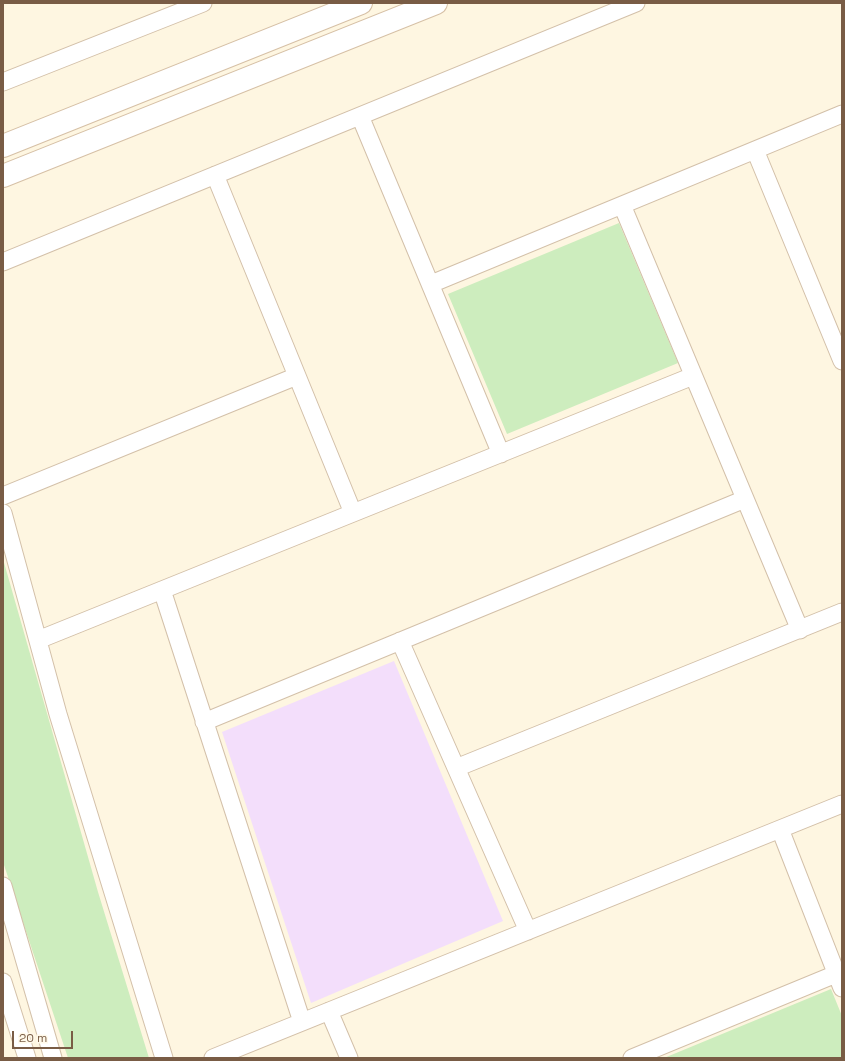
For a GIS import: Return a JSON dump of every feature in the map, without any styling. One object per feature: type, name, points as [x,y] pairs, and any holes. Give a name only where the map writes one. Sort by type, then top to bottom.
[{"type":"main road","points":[[3,146],[361,3]]},
{"type":"main road","points":[[3,176],[436,3]]},
{"type":"street","points":[[3,82],[203,3]]},
{"type":"street","points":[[3,262],[636,3]]},
{"type":"street","points":[[431,284],[842,114]]},
{"type":"street","points":[[360,116],[501,454]]},
{"type":"street","points":[[755,150],[842,361]]},
{"type":"street","points":[[215,175],[353,514]]},
{"type":"street","points":[[622,206],[800,630]]},
{"type":"street","points":[[3,496],[297,376]]},
{"type":"street","points":[[38,640],[693,376]]},
{"type":"street","points":[[204,722],[745,499]]},
{"type":"street","points":[[3,513],[58,714],[164,1058]]},
{"type":"street","points":[[162,590],[302,1022]]},
{"type":"street","points":[[456,768],[842,612]]},
{"type":"street","points":[[400,641],[528,931]]},
{"type":"street","points":[[213,1058],[842,804]]},
{"type":"street","points":[[634,1058],[839,981],[780,829]]},
{"type":"street","points":[[3,886],[53,1058]]},
{"type":"street","points":[[3,982],[27,1058]]},
{"type":"street","points":[[329,1011],[349,1058]]},
{"type":"shaded area","points":[[394,661],[503,921],[311,1003],[222,732]]},
{"type":"green space","points":[[619,223],[678,363],[507,434],[448,294]]},
{"type":"green space","points":[[3,559],[98,892],[149,1058],[68,1058],[3,862]]},
{"type":"green space","points":[[831,989],[842,1016],[842,1058],[664,1058]]}]
